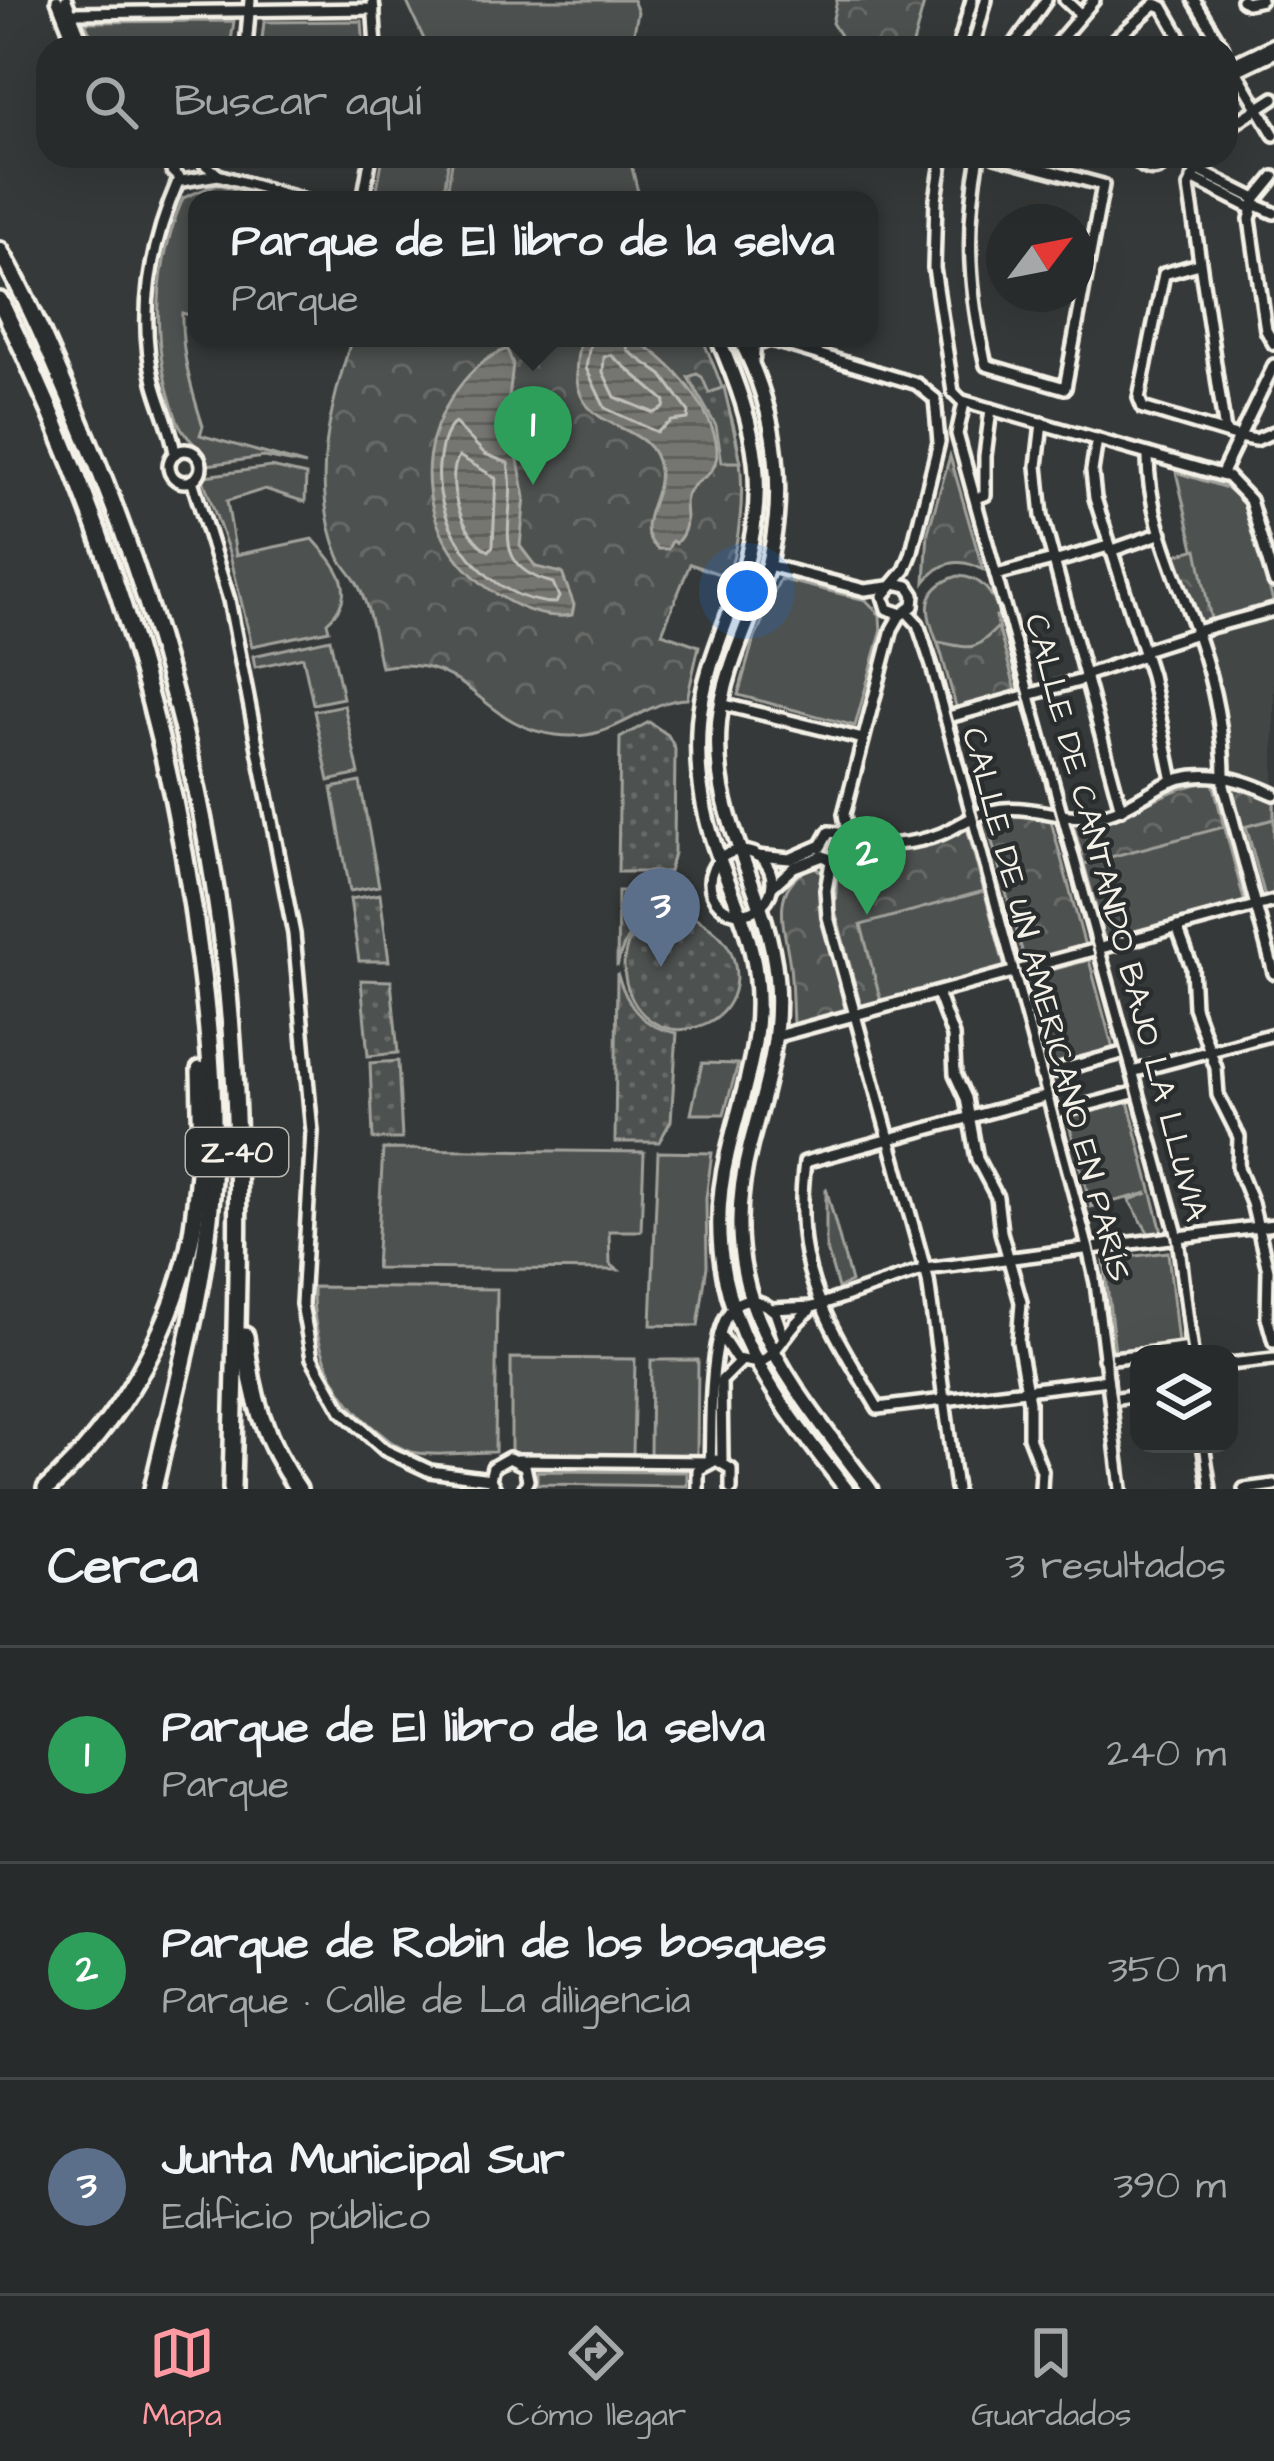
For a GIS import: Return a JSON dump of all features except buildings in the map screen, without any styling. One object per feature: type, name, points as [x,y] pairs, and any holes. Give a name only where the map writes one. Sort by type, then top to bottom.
[{"type":"highway","name":"Z-40","points":[[0,251],[64,384],[129,549],[182,720],[202,817],[224,961],[237,1133],[236,1489]]},
{"type":"highway","name":"Z-40","points":[[0,302],[67,446],[109,556],[159,726],[181,828],[206,1008],[212,1194],[191,1329],[153,1489]]},
{"type":"highway","points":[[202,817],[222,907],[247,1134],[236,1489]]},
{"type":"highway","points":[[143,1489],[195,1256],[203,1131],[181,828]]},
{"type":"highway","points":[[46,1489],[107,1421],[163,1323],[191,1236],[203,1131]]},
{"type":"highway","points":[[244,1336],[256,1411],[268,1442],[298,1489]]},
{"type":"main road","points":[[723,347],[748,410],[758,472],[756,519],[747,563],[709,666],[700,714],[701,787],[720,861],[754,957],[758,1011],[754,1058],[726,1162],[720,1208],[724,1263],[748,1363],[846,1489]]},
{"type":"main road","points":[[744,347],[766,405],[776,457],[776,513],[767,565],[731,660],[722,704],[720,781],[737,851],[760,906],[776,967],[777,1036],[750,1145],[741,1204],[742,1258],[752,1302],[773,1354],[795,1392],[870,1489]]},
{"type":"main road","points":[[753,347],[753,366]]},
{"type":"street","points":[[57,0],[71,36]]},
{"type":"street","points":[[66,0],[80,36]]},
{"type":"street","points":[[1020,36],[1046,0]]},
{"type":"street","points":[[1065,0],[1080,14]]},
{"type":"street","points":[[1063,36],[1094,0]]},
{"type":"street","points":[[1194,0],[1216,36]]},
{"type":"street","points":[[1242,0],[1261,0]]},
{"type":"street","points":[[962,36],[972,3],[985,5],[976,36]]},
{"type":"street","points":[[70,13],[142,5],[373,4],[375,36]]},
{"type":"street","points":[[1118,36],[1157,4],[1179,36]]},
{"type":"street","points":[[247,36],[250,5]]},
{"type":"street","points":[[1238,66],[1274,44]]},
{"type":"street","points":[[1238,68],[1274,53]]},
{"type":"street","points":[[1238,79],[1274,136]]},
{"type":"street","points":[[1238,120],[1274,98]]},
{"type":"street","points":[[175,168],[179,179],[158,234],[147,303],[153,378],[175,454],[171,472],[177,480],[192,480],[200,473],[200,460],[189,451],[175,454]]},
{"type":"street","points":[[200,177],[202,168]]},
{"type":"street","points":[[211,168],[218,175]]},
{"type":"street","points":[[942,168],[934,268],[953,392],[963,401],[1236,482],[1250,500],[1274,582]]},
{"type":"street","points":[[977,168],[970,296],[986,365],[1065,388],[1103,185],[1042,168]]},
{"type":"street","points":[[1184,168],[1274,213]]},
{"type":"street","points":[[1197,168],[1189,187],[1225,432]]},
{"type":"street","points":[[179,179],[192,182],[218,175],[273,191]]},
{"type":"street","points":[[1274,177],[1254,204],[1266,330],[1274,344]]},
{"type":"street","points":[[1199,264],[1164,274],[1139,398],[1143,407],[1239,437],[1256,440],[1274,432]]},
{"type":"street","points":[[793,347],[912,382],[935,399]]},
{"type":"street","points":[[1220,475],[1274,365]]},
{"type":"street","points":[[903,613],[885,607],[884,596],[909,560],[938,450],[940,420],[933,410],[935,399],[953,392]]},
{"type":"street","points":[[940,420],[957,420],[963,401]]},
{"type":"street","name":"CALLE DE CANTANDO BAJO LA LLUVIA","points":[[976,498],[986,495],[991,409]]},
{"type":"street","name":"CALLE DE CANTANDO BAJO LA LLUVIA","points":[[957,420],[957,434],[1178,1238],[1190,1345]]},
{"type":"street","points":[[1042,423],[1037,479],[1054,561],[1121,809]]},
{"type":"street","points":[[1097,439],[1093,485],[1144,653],[1173,781]]},
{"type":"street","points":[[1148,454],[1150,493],[1219,716],[1224,776],[1274,973]]},
{"type":"street","points":[[192,480],[230,600],[294,934],[311,1132],[302,1295],[308,1344],[333,1399],[373,1442],[430,1471],[492,1484],[499,1461],[712,1462],[733,1474],[731,1489]]},
{"type":"street","points":[[996,575],[1162,533]]},
{"type":"street","points":[[720,861],[737,851],[790,859],[848,857],[844,814],[863,739],[892,629],[913,606],[914,592],[906,584],[865,590],[767,565]]},
{"type":"street","points":[[945,718],[1086,677],[1196,632],[1274,610]]},
{"type":"street","name":"CALLE DE UN AMERICANO EN PARÍS","points":[[903,613],[918,624],[1088,1249],[1121,1489]]},
{"type":"street","points":[[722,704],[863,739]]},
{"type":"street","points":[[956,1489],[925,1269],[827,910],[824,855],[829,832],[870,844],[921,840],[1013,807],[1089,817],[1121,809],[1173,781],[1224,776],[1274,794]]},
{"type":"street","points":[[742,913],[760,906],[771,888],[798,864],[824,855]]},
{"type":"street","points":[[757,856],[768,868],[771,888]]},
{"type":"street","points":[[777,1036],[1274,901]]},
{"type":"street","points":[[1178,927],[1192,967],[1194,1007],[1210,1051],[1218,1094],[1238,1137],[1238,1168],[1268,1270],[1266,1307],[1274,1342]]},
{"type":"street","points":[[937,993],[953,1036],[955,1073],[970,1116],[977,1160],[997,1197],[1021,1302],[1018,1342],[1028,1389],[1028,1431],[1042,1471],[1041,1489]]},
{"type":"street","points":[[1132,1072],[1274,1034]]},
{"type":"street","points":[[1041,1076],[1126,1052]]},
{"type":"street","points":[[1053,1114],[1137,1092]]},
{"type":"street","points":[[1048,1096],[805,1162],[802,1247],[816,1306],[878,1408],[1108,1380]]},
{"type":"street","points":[[712,1462],[712,1375],[720,1333],[733,1309],[752,1302],[772,1309],[816,1306],[925,1269],[1274,1225]]},
{"type":"street","points":[[698,1489],[696,1475],[712,1462],[720,1383],[726,1372],[773,1354],[783,1336],[816,1306]]},
{"type":"street","points":[[772,1309],[783,1336]]},
{"type":"street","points":[[720,1333],[726,1349],[748,1363]]},
{"type":"street","points":[[1104,1359],[1130,1356]]},
{"type":"street","points":[[1238,1363],[1274,1358]]},
{"type":"street","points":[[1111,1399],[1130,1396]]},
{"type":"street","points":[[1204,1453],[1210,1489]]},
{"type":"street","points":[[518,1460],[528,1475],[524,1489]]},
{"type":"street","points":[[1244,1489],[1274,1485]]},
{"type":"shaded area","points":[[1274,616],[1274,786],[1233,770],[1220,691],[1204,635]]},
{"type":"green space","points":[[406,0],[633,0],[638,12],[633,36],[422,36]]},
{"type":"green space","points":[[837,0],[925,0],[915,36],[840,36],[832,23]]},
{"type":"green space","points":[[234,21],[232,36],[91,36],[85,22]]},
{"type":"green space","points":[[362,21],[363,36],[262,36],[264,22]]},
{"type":"green space","points":[[381,168],[447,168],[444,191],[377,191]]},
{"type":"green space","points":[[451,168],[632,168],[638,191],[447,191]]},
{"type":"green space","points":[[217,184],[241,191],[200,191]]},
{"type":"green space","points":[[188,196],[188,315],[182,313],[182,328],[203,426],[200,435],[306,465],[264,457],[207,465],[180,427],[162,365],[159,309],[166,253],[183,198]]},
{"type":"green space","points":[[349,347],[706,347],[734,427],[741,514],[728,577],[690,564],[662,633],[699,646],[687,699],[670,701],[596,733],[556,735],[508,718],[435,670],[411,665],[381,667],[367,606],[339,556],[325,501],[326,446]]},
{"type":"green space","points":[[697,374],[709,393],[724,387],[741,462],[722,462],[716,426],[688,377]]},
{"type":"green space","points":[[950,456],[983,570],[951,563],[925,582],[928,532]]},
{"type":"green space","points":[[271,467],[306,475],[305,502],[265,489],[227,501],[236,555],[313,539],[337,569],[344,589],[337,611],[327,622],[329,630],[252,646],[230,555],[203,479]]},
{"type":"green space","points":[[1176,472],[1227,488],[1243,502],[1274,604],[1211,620]]},
{"type":"green space","points":[[1197,549],[1211,620],[1200,623],[1175,555]]},
{"type":"green space","points":[[958,576],[974,579],[990,593],[1000,615],[996,616],[1001,638],[941,654],[930,622],[929,600],[943,583]]},
{"type":"green space","points":[[780,579],[866,600],[880,615],[881,633],[855,726],[738,695],[752,645]]},
{"type":"green space","points":[[998,627],[1017,694],[957,710],[938,642],[971,646]]},
{"type":"green space","points":[[330,639],[343,698],[313,704],[303,657],[255,667],[253,656]]},
{"type":"green space","points":[[344,705],[359,774],[329,781],[314,711]]},
{"type":"green space","points":[[705,718],[714,719],[714,773],[724,829],[715,831],[704,771]]},
{"type":"green space","points":[[649,722],[668,735],[675,748],[674,853],[669,872],[618,872],[620,738]]},
{"type":"green space","points":[[360,782],[379,886],[350,891],[332,788]]},
{"type":"green space","points":[[1213,782],[1224,827],[1084,864],[1073,824],[1111,818],[1176,790]]},
{"type":"green space","points":[[1235,786],[1274,802],[1274,819],[1240,828],[1230,789]]},
{"type":"green space","points":[[1216,795],[1245,903],[1105,941],[1077,838],[1153,831]]},
{"type":"green space","points":[[1274,806],[1274,895],[1265,897],[1243,815]]},
{"type":"green space","points":[[1022,815],[1051,821],[1085,946],[1025,962],[986,820]]},
{"type":"green space","points":[[967,828],[984,891],[861,925],[881,1001],[861,1007],[835,910],[837,873],[862,851],[927,846]]},
{"type":"green space","points":[[977,864],[1005,968],[881,1001],[872,996],[851,904]]},
{"type":"green space","points":[[814,866],[821,872],[821,915],[846,1009],[793,1024],[782,909],[790,885]]},
{"type":"green space","points":[[618,891],[669,891],[672,905],[650,914],[635,928],[617,967]]},
{"type":"green space","points":[[380,894],[389,961],[359,961],[350,899]]},
{"type":"green space","points":[[683,910],[721,937],[736,972],[732,996],[718,1016],[678,1029],[653,1022],[636,1005],[626,982],[625,957],[633,934],[652,917]]},
{"type":"green space","points":[[1089,960],[1113,1049],[1053,1065],[1029,976]]},
{"type":"green space","points":[[617,973],[625,995],[644,1020],[677,1033],[671,1121],[659,1142],[615,1142]]},
{"type":"green space","points":[[361,980],[391,981],[398,1053],[368,1056]]},
{"type":"green space","points":[[398,1061],[402,1139],[373,1139],[370,1063]]},
{"type":"green space","points":[[702,1063],[738,1064],[724,1114],[691,1114]]},
{"type":"green space","points":[[1128,1101],[1162,1232],[1149,1234],[1129,1200],[1148,1193],[1091,1207],[1067,1117]]},
{"type":"green space","points":[[383,1149],[644,1152],[641,1231],[609,1231],[610,1264],[618,1270],[376,1268]]},
{"type":"green space","points":[[658,1152],[712,1153],[706,1198],[707,1266],[698,1326],[651,1325]]},
{"type":"green space","points":[[826,1188],[851,1282],[838,1288],[826,1246]]},
{"type":"green space","points":[[1168,1252],[1178,1343],[1130,1345],[1130,1349],[1115,1351],[1104,1260]]},
{"type":"green space","points":[[313,1287],[497,1289],[495,1452],[411,1452],[364,1419],[329,1368],[317,1329]]},
{"type":"green space","points":[[511,1358],[635,1359],[633,1454],[511,1453]]},
{"type":"green space","points":[[651,1360],[698,1360],[697,1455],[650,1455]]},
{"type":"green space","points":[[537,1471],[687,1472],[687,1486],[537,1484]]},
{"type":"water","points":[[580,347],[646,347],[691,390],[713,429],[715,464],[689,491],[685,528],[668,549],[658,549],[647,531],[659,481],[653,451],[592,410],[581,395],[576,372]]},
{"type":"water","points":[[507,349],[513,364],[508,407],[525,497],[520,546],[536,567],[562,573],[574,605],[572,615],[532,612],[483,585],[462,564],[434,513],[430,455],[437,426],[469,375]]},
{"type":"tram line","points":[[1000,607],[1172,1238],[1186,1345]]},
{"type":"tram line","points":[[926,626],[1098,1263],[1128,1489]]},
{"type":"tram line","points":[[1200,1453],[1205,1489]]},
{"type":"place","name":"Parque de El libro de la selva","points":[[533,485]]},
{"type":"place","name":"Parque de Robin de los bosques","points":[[867,915]]},
{"type":"place","name":"Junta Municipal Sur","points":[[661,967]]}]
